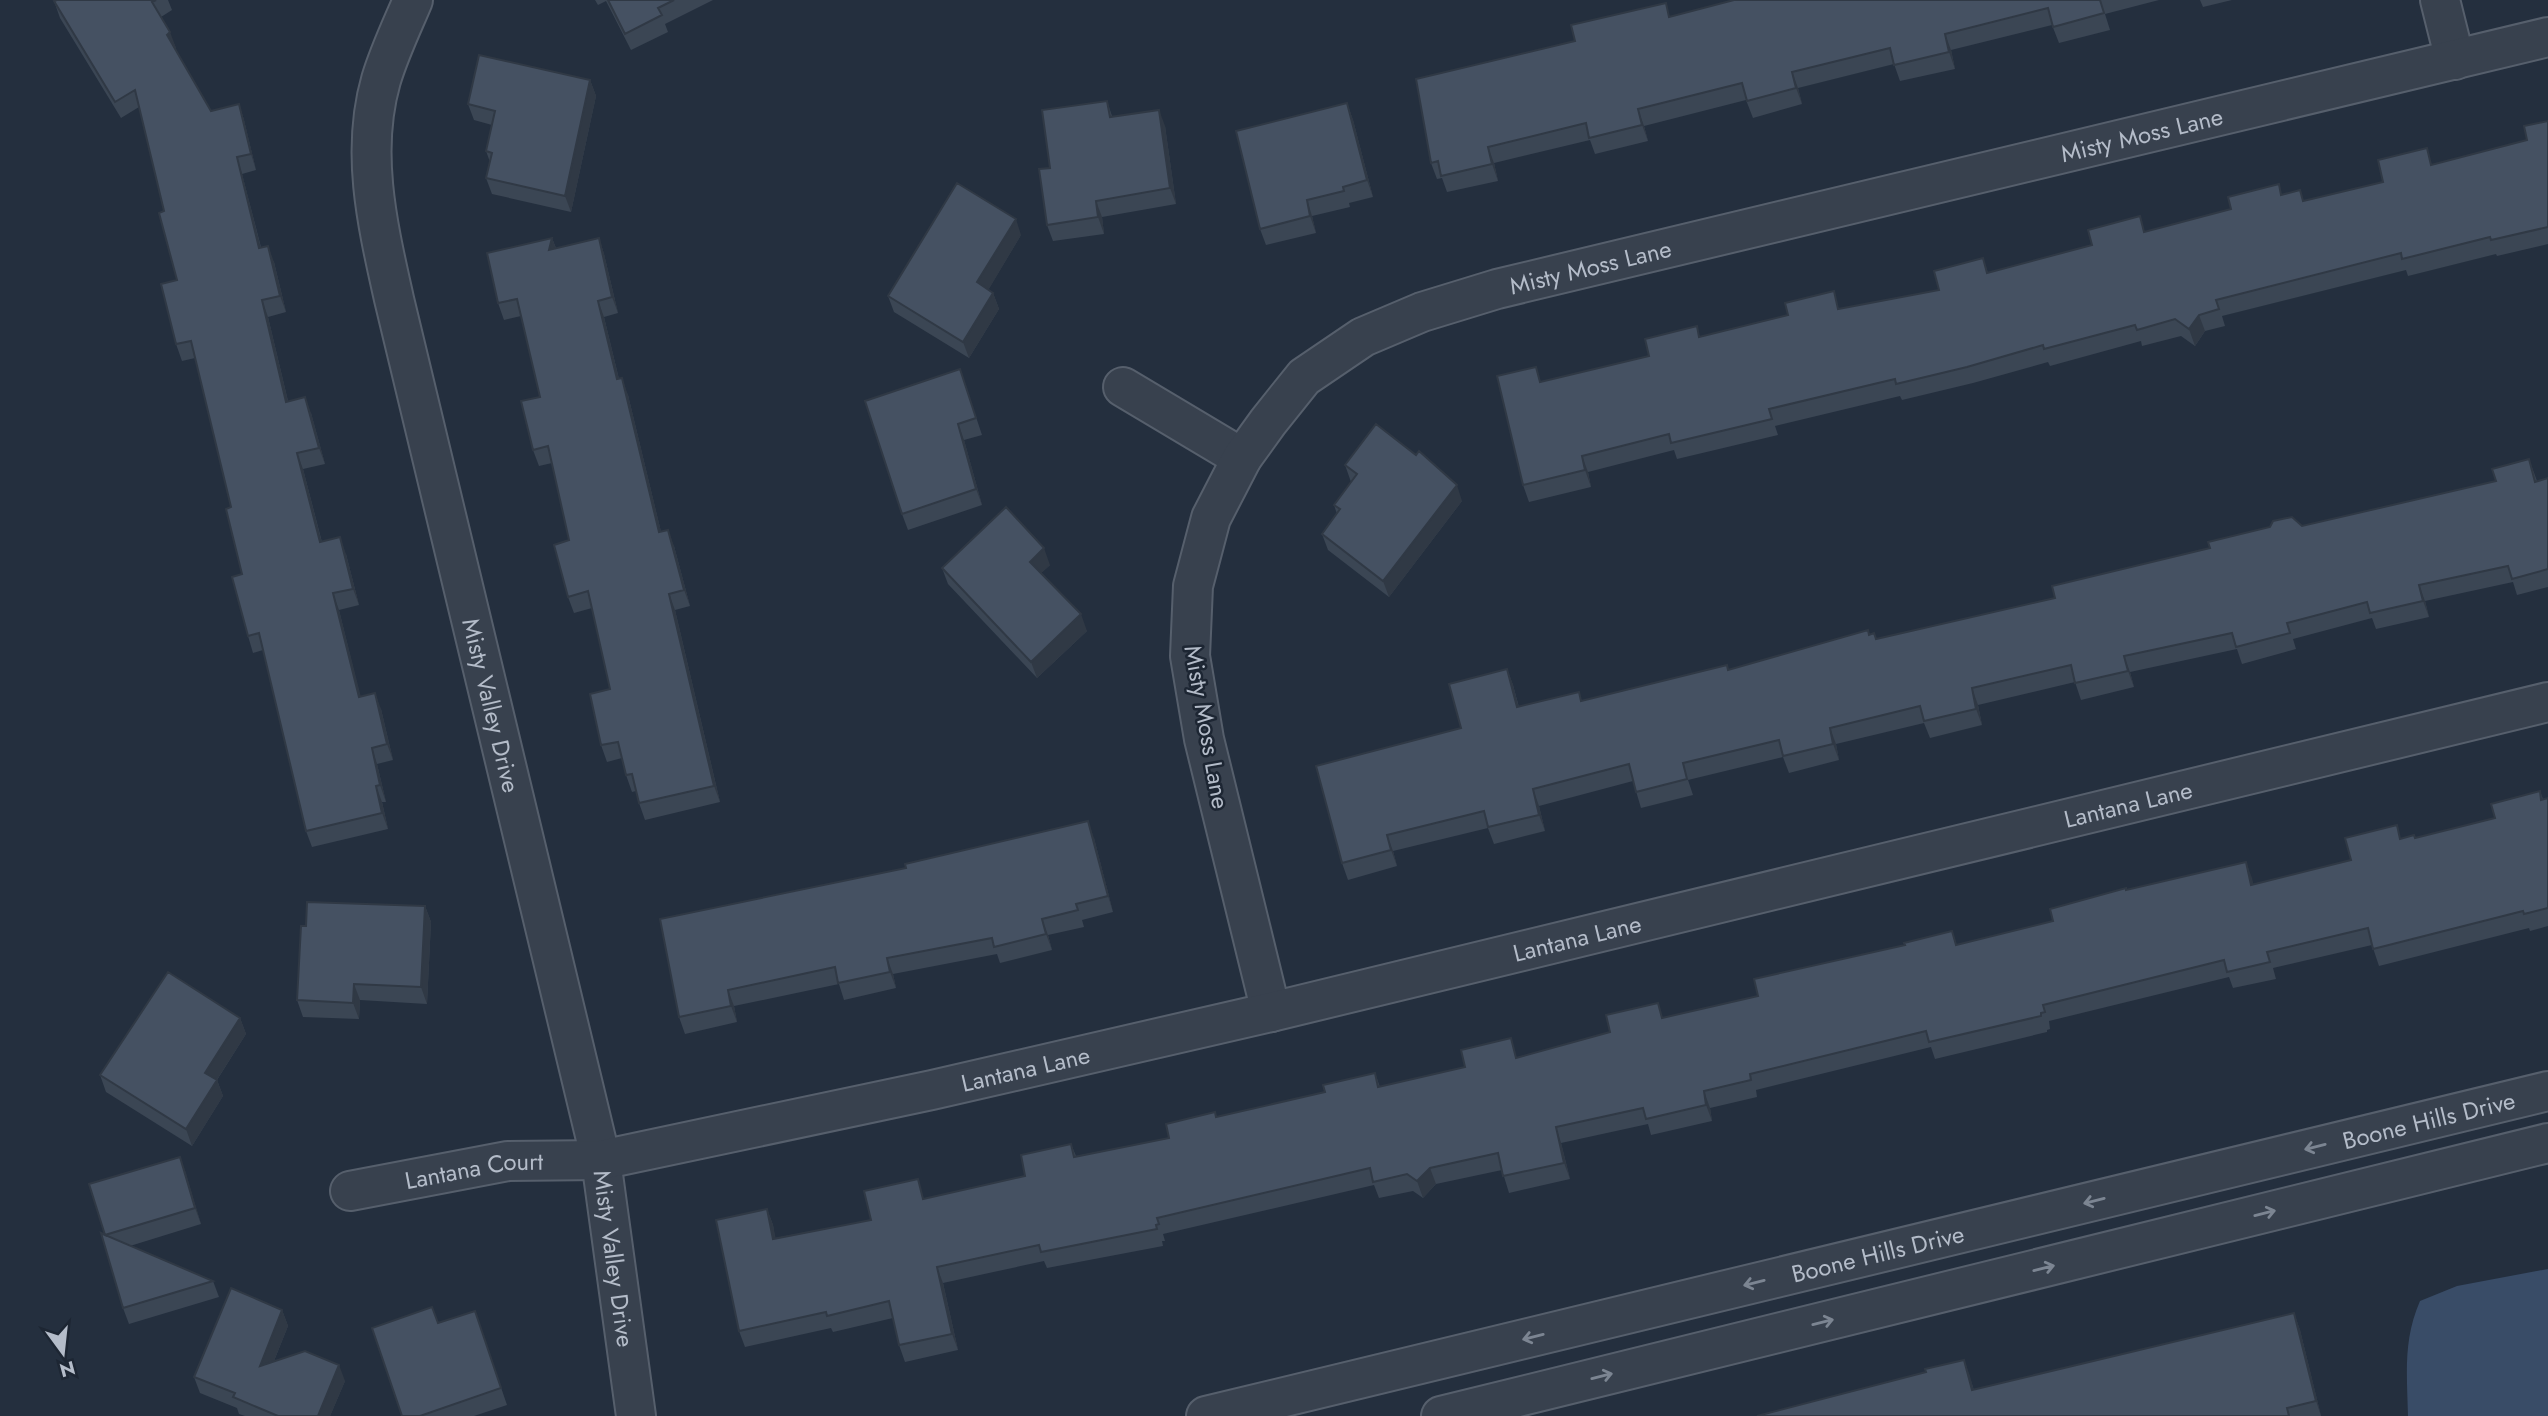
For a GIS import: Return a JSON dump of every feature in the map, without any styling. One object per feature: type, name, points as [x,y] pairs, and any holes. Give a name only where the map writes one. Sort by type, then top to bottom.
[{"type":"street","name":"Misty Valley Drive","points":[[413,0],[381,82],[371,145],[374,206],[601,1160],[636,1416]]},
{"type":"street","points":[[2441,0],[2455,60]]},
{"type":"street","name":"Misty Moss Lane","points":[[1271,1012],[1204,739],[1189,656],[1193,586],[1211,518],[1242,458],[1304,377],[1363,337],[1422,312],[1510,286],[2548,37]]},
{"type":"street","points":[[1123,387],[1242,458]]},
{"type":"street","name":"Lantana Lane","points":[[601,1160],[945,1087],[1271,1012],[2548,702]]},
{"type":"street","name":"Boone Hills Drive","points":[[1206,1416],[2548,1091]]},
{"type":"street","name":"Boone Hills Drive","points":[[1441,1416],[2548,1143]]},
{"type":"street","name":"Lantana Court","points":[[350,1191],[508,1161],[601,1160]]},
{"type":"water","points":[[2548,1269],[2548,1416],[2408,1416],[2408,1343],[2420,1301],[2457,1286]]},
{"type":"building","points":[[156,0],[152,2],[170,32],[167,35],[211,111],[239,104],[251,154],[237,157],[259,248],[268,246],[280,296],[262,300],[286,402],[305,397],[319,448],[297,453],[320,542],[340,537],[353,589],[333,593],[359,697],[375,693],[387,744],[372,748],[380,785],[376,786],[382,813],[306,831],[259,633],[248,636],[232,577],[242,574],[226,509],[231,507],[191,341],[176,344],[161,284],[177,280],[159,213],[164,211],[135,90],[115,102],[54,1]]},
{"type":"building","points":[[608,0],[674,0],[658,8],[662,15],[625,34]]},
{"type":"building","points":[[1734,0],[2100,0],[2104,13],[2053,27],[2048,8],[1945,34],[1949,52],[1894,65],[1890,48],[1792,72],[1796,88],[1747,101],[1742,83],[1638,109],[1642,125],[1589,138],[1586,123],[1488,147],[1492,164],[1441,176],[1438,161],[1431,163],[1416,79],[1575,41],[1571,25],[1666,3],[1669,17]]},
{"type":"building","points":[[479,55],[590,80],[565,196],[486,178],[492,153],[486,151],[495,111],[468,104]]},
{"type":"building","points":[[1107,101],[1110,117],[1159,110],[1170,188],[1096,201],[1098,217],[1047,225],[1039,169],[1050,168],[1042,110]]},
{"type":"building","points":[[1347,103],[1367,180],[1343,187],[1344,191],[1307,200],[1310,216],[1260,229],[1236,131]]},
{"type":"building","points":[[2548,121],[2548,227],[2491,240],[2490,237],[2402,259],[2401,253],[2216,300],[2219,309],[2199,315],[2189,329],[2175,319],[2137,330],[2135,325],[2044,349],[2043,345],[1896,384],[1895,379],[1769,409],[1772,419],[1671,443],[1669,434],[1582,456],[1585,470],[1523,485],[1497,376],[1536,367],[1540,382],[1649,356],[1645,339],[1697,326],[1699,337],[1788,315],[1785,303],[1834,291],[1838,309],[1939,290],[1934,271],[1983,258],[1987,273],[2092,245],[2088,230],[2140,216],[2144,232],[2231,209],[2228,197],[2279,184],[2281,195],[2300,190],[2303,201],[2383,182],[2378,160],[2427,148],[2431,165],[2527,140],[2524,126]]},
{"type":"building","points":[[957,183],[1016,219],[977,282],[993,293],[963,342],[888,296]]},
{"type":"building","points":[[552,238],[549,250],[599,238],[612,297],[598,301],[617,379],[622,378],[659,532],[668,530],[684,590],[669,594],[714,786],[639,803],[632,774],[626,775],[618,742],[601,745],[590,694],[610,689],[588,591],[568,597],[554,545],[569,540],[548,446],[533,450],[521,401],[540,397],[517,299],[498,303],[487,253]]},
{"type":"building","points":[[960,369],[976,418],[958,424],[976,489],[902,514],[865,401]]},
{"type":"building","points":[[1376,424],[1416,455],[1419,451],[1457,485],[1383,581],[1322,534],[1340,509],[1334,505],[1357,474],[1345,465]]},
{"type":"building","points":[[2529,459],[2535,482],[2548,478],[2548,569],[2512,579],[2508,566],[2419,585],[2423,601],[2370,613],[2367,602],[2287,623],[2290,633],[2236,647],[2232,633],[2124,656],[2128,671],[2075,683],[2071,665],[1972,688],[1976,709],[1924,721],[1920,706],[1830,728],[1833,744],[1783,756],[1779,740],[1683,763],[1687,779],[1636,792],[1629,764],[1533,789],[1539,815],[1488,827],[1484,811],[1387,835],[1391,850],[1342,863],[1316,766],[1461,728],[1449,684],[1507,669],[1517,707],[1579,692],[1581,701],[1727,665],[1728,670],[1868,630],[1869,635],[1874,633],[1876,639],[2055,598],[2052,586],[2210,548],[2208,542],[2270,527],[2273,521],[2292,517],[2302,526],[2496,481],[2492,469]]},
{"type":"building","points":[[1006,507],[1044,548],[1030,562],[1081,614],[1031,662],[942,568]]},
{"type":"building","points":[[2540,791],[2541,800],[2548,798],[2548,908],[2524,914],[2523,911],[2373,949],[2368,928],[2267,952],[2270,962],[2227,972],[2224,960],[2043,1005],[2045,1012],[2041,1013],[2041,1016],[1929,1042],[1926,1031],[1750,1074],[1751,1080],[1704,1091],[1706,1105],[1646,1119],[1643,1108],[1556,1127],[1564,1163],[1503,1176],[1498,1153],[1430,1168],[1417,1181],[1407,1174],[1373,1182],[1370,1168],[1157,1218],[1157,1229],[1041,1252],[1039,1245],[937,1267],[952,1334],[899,1345],[889,1301],[827,1316],[826,1312],[739,1331],[716,1220],[767,1209],[773,1239],[871,1220],[864,1191],[918,1179],[923,1199],[1025,1176],[1021,1155],[1071,1144],[1074,1157],[1169,1138],[1166,1124],[1215,1112],[1216,1117],[1325,1092],[1323,1085],[1375,1073],[1378,1087],[1465,1067],[1461,1050],[1511,1038],[1516,1058],[1610,1032],[1606,1015],[1658,1003],[1662,1018],[1758,996],[1754,979],[1905,945],[1904,943],[1952,931],[1956,945],[2053,921],[2050,909],[2126,888],[2246,862],[2251,885],[2351,860],[2345,838],[2397,825],[2400,839],[2414,835],[2415,838],[2495,818],[2491,804]]},
{"type":"building","points":[[1088,821],[1108,896],[1076,904],[1078,910],[1042,919],[1046,934],[994,947],[992,938],[887,958],[890,972],[838,983],[835,967],[728,990],[731,1006],[679,1017],[660,919],[906,868],[905,864]]},
{"type":"building","points":[[307,902],[425,906],[421,987],[354,984],[353,1003],[297,1000],[301,926],[306,926]]},
{"type":"building","points":[[168,972],[240,1018],[205,1073],[217,1080],[186,1129],[100,1075]]},
{"type":"building","points":[[180,1157],[195,1208],[105,1235],[89,1184]]},
{"type":"building","points":[[101,1233],[213,1281],[123,1308]]},
{"type":"building","points":[[231,1288],[282,1310],[260,1366],[305,1351],[339,1365],[318,1416],[278,1416],[233,1397],[235,1393],[194,1377]]},
{"type":"building","points":[[432,1307],[438,1323],[475,1311],[501,1388],[420,1416],[402,1416],[372,1328]]},
{"type":"building","points":[[2294,1313],[2316,1401],[2287,1408],[2289,1416],[1757,1416],[1964,1360],[1972,1390]]}]
